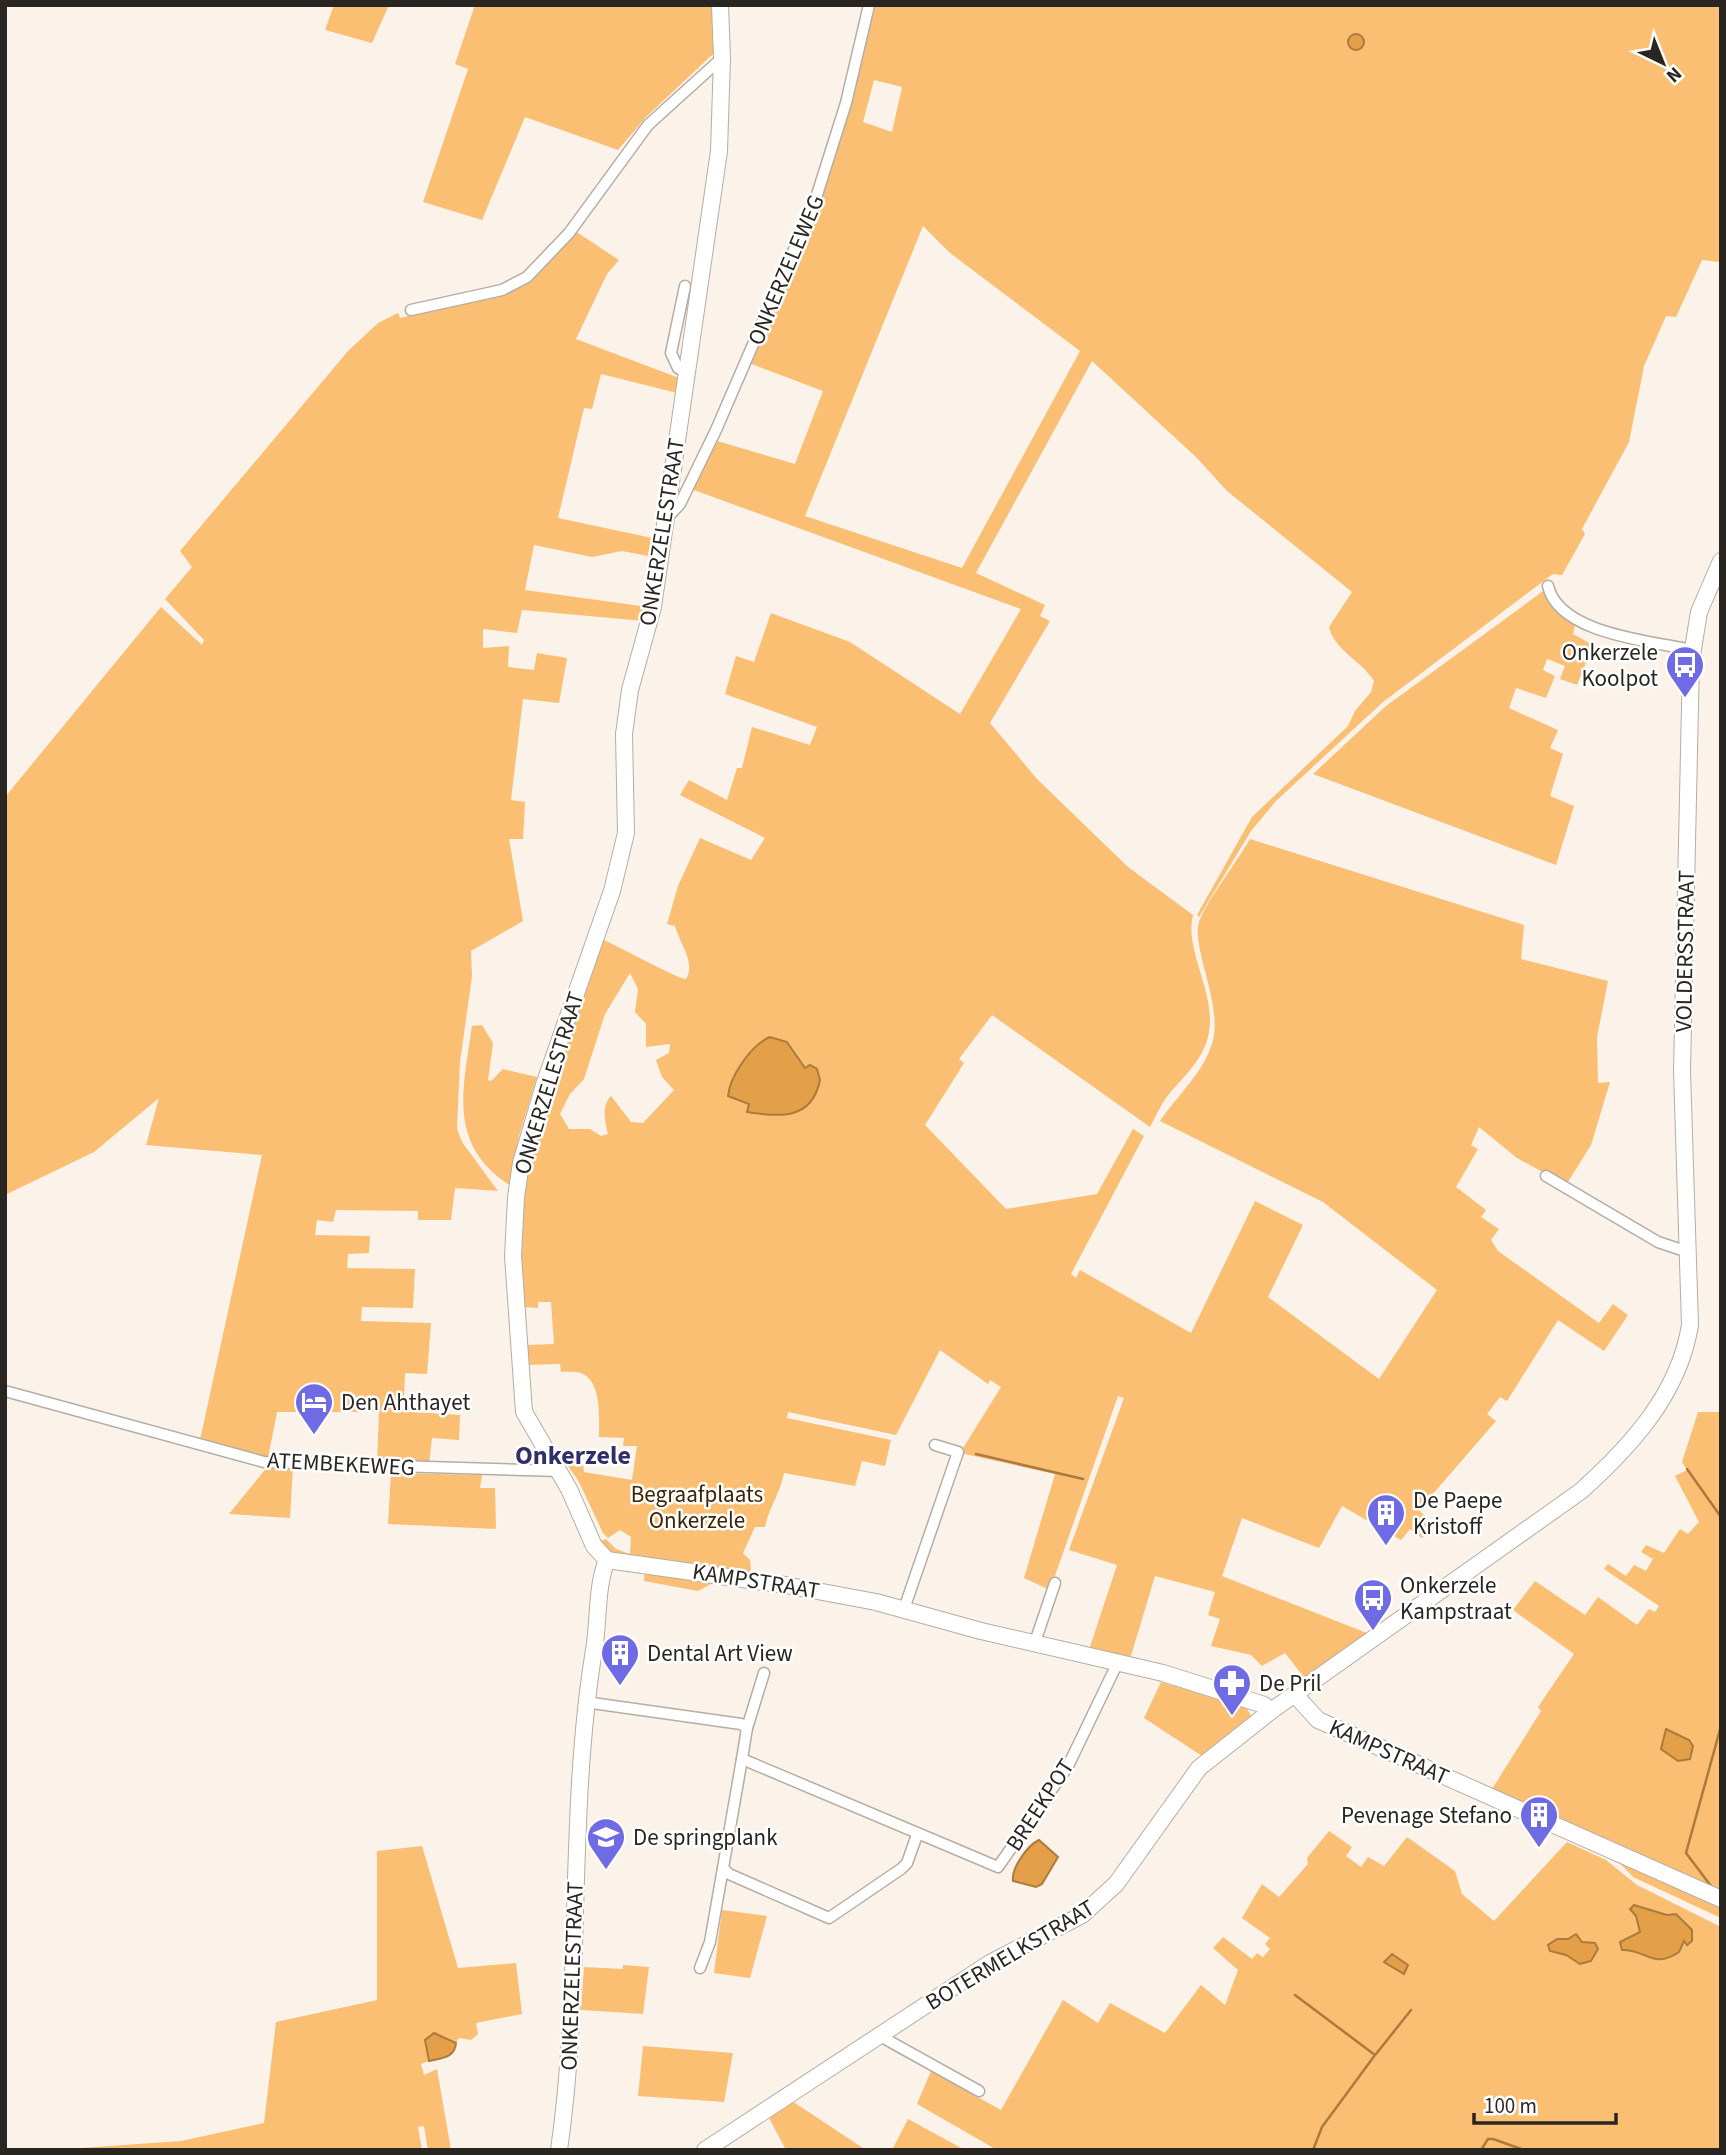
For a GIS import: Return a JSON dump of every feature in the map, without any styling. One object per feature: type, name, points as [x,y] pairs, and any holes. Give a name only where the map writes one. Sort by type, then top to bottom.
[{"type":"street","name":"ONKERZELESTRAAT","points":[[559,2150],[571,2038],[576,1851],[585,1702],[607,1560],[594,1546],[560,1471],[524,1412],[513,1256],[516,1197],[521,1163],[544,1085],[612,891],[624,841],[628,805],[624,734],[629,690],[653,607],[719,151],[722,58],[720,5]]},
{"type":"street","name":"ONKERZELEWEG","points":[[666,519],[680,504],[716,430],[816,201],[846,103],[869,5]]},
{"type":"street","points":[[411,310],[502,290],[527,277],[569,233],[648,125],[722,58]]},
{"type":"street","points":[[685,286],[671,353],[678,368],[687,373]]},
{"type":"street","name":"VOLDERSSTRAAT","points":[[1271,1711],[1296,1696],[1581,1490],[1620,1455],[1648,1421],[1677,1374],[1686,1349],[1690,1325],[1682,1071],[1692,650],[1703,600],[1721,561]]},
{"type":"street","points":[[1548,586],[1562,610],[1579,623],[1692,650]]},
{"type":"street","points":[[1546,1176],[1658,1242],[1688,1252]]},
{"type":"street","name":"ATEMBEKEWEG","points":[[5,1391],[264,1462],[560,1471]]},
{"type":"street","points":[[904,1609],[958,1452],[935,1444]]},
{"type":"street","name":"KAMPSTRAAT","points":[[607,1560],[785,1584],[904,1609],[981,1631],[1200,1684],[1264,1705],[1271,1711]]},
{"type":"street","points":[[1035,1642],[1055,1583]]},
{"type":"street","name":"BREEKPOT","points":[[742,1759],[998,1867],[1068,1766],[1118,1662]]},
{"type":"street","points":[[700,1968],[710,1942],[747,1727],[764,1673]]},
{"type":"street","name":"KAMPSTRAAT","points":[[1296,1696],[1318,1720],[1721,1899]]},
{"type":"street","points":[[585,1702],[747,1727]]},
{"type":"street","name":"BOTERMELKSTRAAT","points":[[705,2150],[990,1963],[1082,1915],[1102,1899],[1123,1874],[1199,1768],[1271,1711]]},
{"type":"street","points":[[723,1868],[729,1874],[829,1918],[901,1869],[907,1863],[917,1835]]},
{"type":"street","points":[[880,2036],[979,2091]]},
{"type":"green space","points":[[334,5],[389,5],[372,43],[325,30]]},
{"type":"green space","points":[[475,5],[713,5],[713,54],[646,117],[618,150],[525,117],[482,220],[423,202],[468,69],[455,64]]},
{"type":"green space","name":"Begraafplaats Onkerzele","points":[[872,5],[1721,5],[1721,262],[1702,260],[1676,317],[1666,316],[1644,366],[1629,442],[1582,529],[1585,534],[1562,575],[1553,574],[1383,702],[1276,801],[1251,831],[1199,917],[1197,915],[1252,817],[1348,726],[1355,711],[1371,692],[1374,681],[1337,643],[1329,627],[1352,592],[1227,491],[1197,458],[1092,361],[976,573],[1045,605],[1040,616],[1050,621],[990,723],[1037,779],[1128,867],[1193,915],[1193,943],[1208,1002],[1209,1032],[1203,1050],[1194,1066],[1166,1098],[1150,1127],[992,1015],[959,1059],[964,1063],[925,1125],[1006,1209],[1097,1194],[1133,1129],[1144,1136],[1071,1274],[1076,1278],[1080,1270],[1191,1333],[1255,1201],[1303,1225],[1268,1297],[1379,1379],[1437,1290],[1323,1202],[1160,1121],[1198,1072],[1213,1040],[1215,1025],[1199,945],[1199,922],[1250,839],[1524,925],[1521,959],[1608,981],[1597,1037],[1598,1083],[1610,1082],[1591,1145],[1566,1185],[1517,1158],[1479,1127],[1471,1145],[1478,1149],[1456,1187],[1486,1210],[1481,1217],[1499,1229],[1491,1240],[1498,1251],[1599,1323],[1613,1304],[1628,1315],[1604,1351],[1558,1320],[1507,1401],[1500,1397],[1487,1414],[1496,1421],[1419,1510],[1434,1526],[1422,1538],[1410,1529],[1401,1540],[1342,1506],[1319,1548],[1242,1518],[1222,1576],[1372,1635],[1306,1680],[1285,1653],[1262,1666],[1251,1655],[1211,1646],[1220,1619],[1208,1615],[1215,1592],[1155,1576],[1130,1659],[1089,1650],[1117,1565],[1069,1550],[1124,1398],[1118,1396],[1050,1590],[1024,1578],[1055,1474],[960,1453],[1001,1387],[990,1380],[988,1384],[940,1350],[896,1435],[788,1412],[787,1418],[891,1440],[885,1466],[862,1461],[855,1486],[784,1473],[765,1527],[755,1527],[743,1553],[750,1560],[751,1569],[746,1575],[715,1582],[698,1591],[644,1581],[645,1570],[608,1565],[599,1541],[606,1539],[616,1549],[630,1554],[631,1537],[620,1530],[608,1538],[603,1533],[578,1480],[565,1462],[566,1459],[583,1463],[584,1472],[632,1480],[637,1446],[623,1446],[624,1438],[599,1437],[599,1412],[594,1385],[583,1374],[561,1372],[560,1364],[525,1365],[526,1345],[554,1344],[551,1302],[538,1302],[538,1308],[521,1307],[519,1176],[600,938],[686,979],[689,967],[686,953],[675,926],[667,924],[678,886],[700,838],[751,860],[765,838],[680,795],[689,780],[727,800],[737,768],[742,768],[752,727],[810,745],[817,727],[725,694],[736,656],[754,662],[771,613],[850,642],[960,714],[1021,609],[691,489],[714,440],[795,464],[823,391],[749,363],[820,196]],"holes":[[[874,80],[902,87],[892,132],[863,122]],[[923,226],[950,253],[1080,351],[962,568],[805,516]],[[630,973],[638,989],[635,1012],[646,1024],[646,1047],[670,1044],[669,1053],[656,1060],[662,1077],[674,1090],[643,1123],[631,1122],[611,1096],[605,1109],[608,1134],[601,1136],[590,1129],[569,1129],[560,1114],[570,1094],[584,1079],[605,1014]],[[770,1037],[792,1047],[805,1068],[747,1111],[749,1104],[733,1078],[756,1046]]]},
{"type":"green space","points":[[575,231],[619,260],[607,274],[576,339],[679,378],[677,393],[601,374],[592,409],[584,408],[558,518],[657,539],[653,557],[622,551],[592,557],[534,545],[525,590],[648,607],[644,621],[522,610],[517,633],[483,629],[483,648],[509,646],[508,667],[534,670],[537,653],[567,658],[559,703],[523,699],[511,800],[525,802],[523,839],[509,839],[523,921],[471,951],[472,976],[460,1062],[457,1129],[462,1142],[498,1191],[455,1188],[451,1220],[418,1220],[418,1211],[336,1210],[333,1222],[317,1220],[315,1235],[370,1236],[369,1253],[348,1254],[347,1268],[415,1269],[413,1308],[362,1307],[361,1321],[431,1323],[427,1374],[405,1373],[404,1397],[399,1397],[397,1411],[460,1415],[459,1440],[432,1438],[429,1465],[377,1463],[379,1412],[277,1412],[268,1458],[200,1440],[262,1155],[146,1145],[159,1098],[94,1152],[5,1195],[5,797],[161,607],[202,645],[204,640],[165,599],[192,567],[180,551],[348,351],[378,323],[398,313],[400,318],[512,291]]},
{"type":"green space","points":[[1546,589],[1575,625],[1573,634],[1593,645],[1577,685],[1560,679],[1565,666],[1547,659],[1543,670],[1555,676],[1546,698],[1516,688],[1509,708],[1558,730],[1550,748],[1563,754],[1550,796],[1574,806],[1556,865],[1313,774],[1386,706]]},
{"type":"green space","points":[[482,1025],[493,1043],[488,1080],[491,1081],[503,1069],[537,1077],[519,1136],[509,1185],[489,1169],[476,1152],[464,1114],[463,1093],[472,1026]]},
{"type":"green space","points":[[1698,1412],[1721,1412],[1721,1898],[1492,1789],[1541,1711],[1538,1707],[1574,1654],[1513,1610],[1535,1581],[1585,1615],[1598,1597],[1637,1625],[1649,1609],[1655,1612],[1659,1606],[1604,1569],[1608,1564],[1626,1576],[1634,1565],[1646,1571],[1653,1559],[1641,1552],[1646,1545],[1664,1553],[1680,1529],[1688,1534],[1699,1522],[1675,1476],[1687,1470],[1682,1462]]},
{"type":"green space","points":[[268,1466],[293,1467],[290,1518],[229,1514]]},
{"type":"green space","points":[[391,1473],[482,1475],[480,1488],[495,1488],[496,1529],[388,1524]]},
{"type":"green space","points":[[1161,1682],[1246,1707],[1252,1717],[1202,1756],[1144,1718]]},
{"type":"green space","points":[[1329,1831],[1352,1847],[1346,1856],[1361,1867],[1368,1857],[1384,1866],[1407,1837],[1455,1871],[1462,1894],[1494,1921],[1567,1842],[1606,1860],[1637,1885],[1721,1927],[1721,2150],[997,2150],[917,2104],[931,2071],[1001,2110],[1063,2000],[1098,2023],[1110,2003],[1165,2033],[1201,1985],[1225,2005],[1238,1970],[1213,1948],[1223,1937],[1252,1959],[1257,1953],[1263,1957],[1270,1949],[1265,1944],[1270,1938],[1242,1918],[1262,1884],[1279,1897],[1308,1864],[1307,1858]]},
{"type":"green space","points":[[422,1846],[458,1968],[516,1963],[522,2014],[476,2023],[478,2034],[471,2040],[459,2038],[456,2043],[440,2037],[425,2046],[429,2061],[421,2064],[424,2075],[437,2069],[451,2150],[428,2150],[424,2126],[418,2127],[422,2150],[53,2150],[181,2141],[264,2123],[276,2022],[377,2000],[377,1851]]},
{"type":"green space","points":[[1613,1856],[1721,1905],[1721,1918],[1633,1877]]},
{"type":"green space","points":[[722,1910],[767,1916],[750,1978],[714,1973]]},
{"type":"green space","points":[[623,1965],[649,1967],[643,2014],[581,2010],[584,1967],[623,1969]]},
{"type":"green space","points":[[643,2046],[733,2053],[724,2102],[638,2096]]},
{"type":"green space","points":[[792,2101],[866,2150],[786,2150],[768,2116]]},
{"type":"green space","points":[[908,2119],[965,2150],[892,2150]]},
{"type":"shaded area","points":[[1356,34],[1364,42],[1356,50],[1348,42]]},
{"type":"shaded area","points":[[770,1037],[787,1042],[805,1068],[810,1065],[817,1069],[820,1080],[816,1093],[810,1103],[792,1113],[770,1115],[747,1112],[749,1104],[728,1096],[733,1079],[743,1062],[756,1047]]},
{"type":"shaded area","points":[[1666,1729],[1689,1740],[1693,1746],[1690,1759],[1678,1761],[1661,1749]]},
{"type":"shaded area","points":[[1039,1840],[1058,1857],[1042,1884],[1036,1887],[1013,1881],[1021,1857]]},
{"type":"shaded area","points":[[1634,1905],[1667,1915],[1676,1914],[1692,1930],[1692,1941],[1687,1945],[1684,1941],[1679,1952],[1662,1959],[1622,1950],[1620,1942],[1640,1932],[1636,1916],[1630,1909]]},
{"type":"shaded area","points":[[1576,1934],[1582,1942],[1595,1943],[1598,1949],[1591,1961],[1580,1964],[1566,1955],[1550,1951],[1548,1945],[1557,1939],[1568,1939]]},
{"type":"shaded area","points":[[1392,1954],[1408,1965],[1404,1974],[1384,1962]]},
{"type":"shaded area","points":[[434,2033],[456,2043],[450,2054],[429,2061],[425,2040]]},
{"type":"waterway","points":[[976,1454],[1083,1479]]},
{"type":"waterway","points":[[1687,1469],[1721,1517]]},
{"type":"waterway","points":[[1711,1886],[1686,1853],[1721,1726]]},
{"type":"waterway","points":[[1295,1995],[1375,2055],[1322,2127],[1313,2150]]},
{"type":"waterway","points":[[1376,2054],[1411,2010]]},
{"type":"waterway","points":[[1481,2150],[1488,2139],[1524,2150]]},
{"type":"place","name":"Onkerzele Koolpot","points":[[1685,699]]},
{"type":"place","name":"Den Ahthayet","points":[[314,1436]]},
{"type":"place","name":"De Paepe Kristoff","points":[[1386,1547]]},
{"type":"place","name":"Onkerzele Kampstraat","points":[[1373,1632]]},
{"type":"place","name":"Dental Art View","points":[[620,1687]]},
{"type":"place","name":"De Pril","points":[[1232,1717]]},
{"type":"place","name":"Pevenage Stefano","points":[[1539,1849]]},
{"type":"place","name":"De springplank","points":[[606,1871]]},
{"type":"district","name":"Onkerzele","points":[[573,1455]]}]
